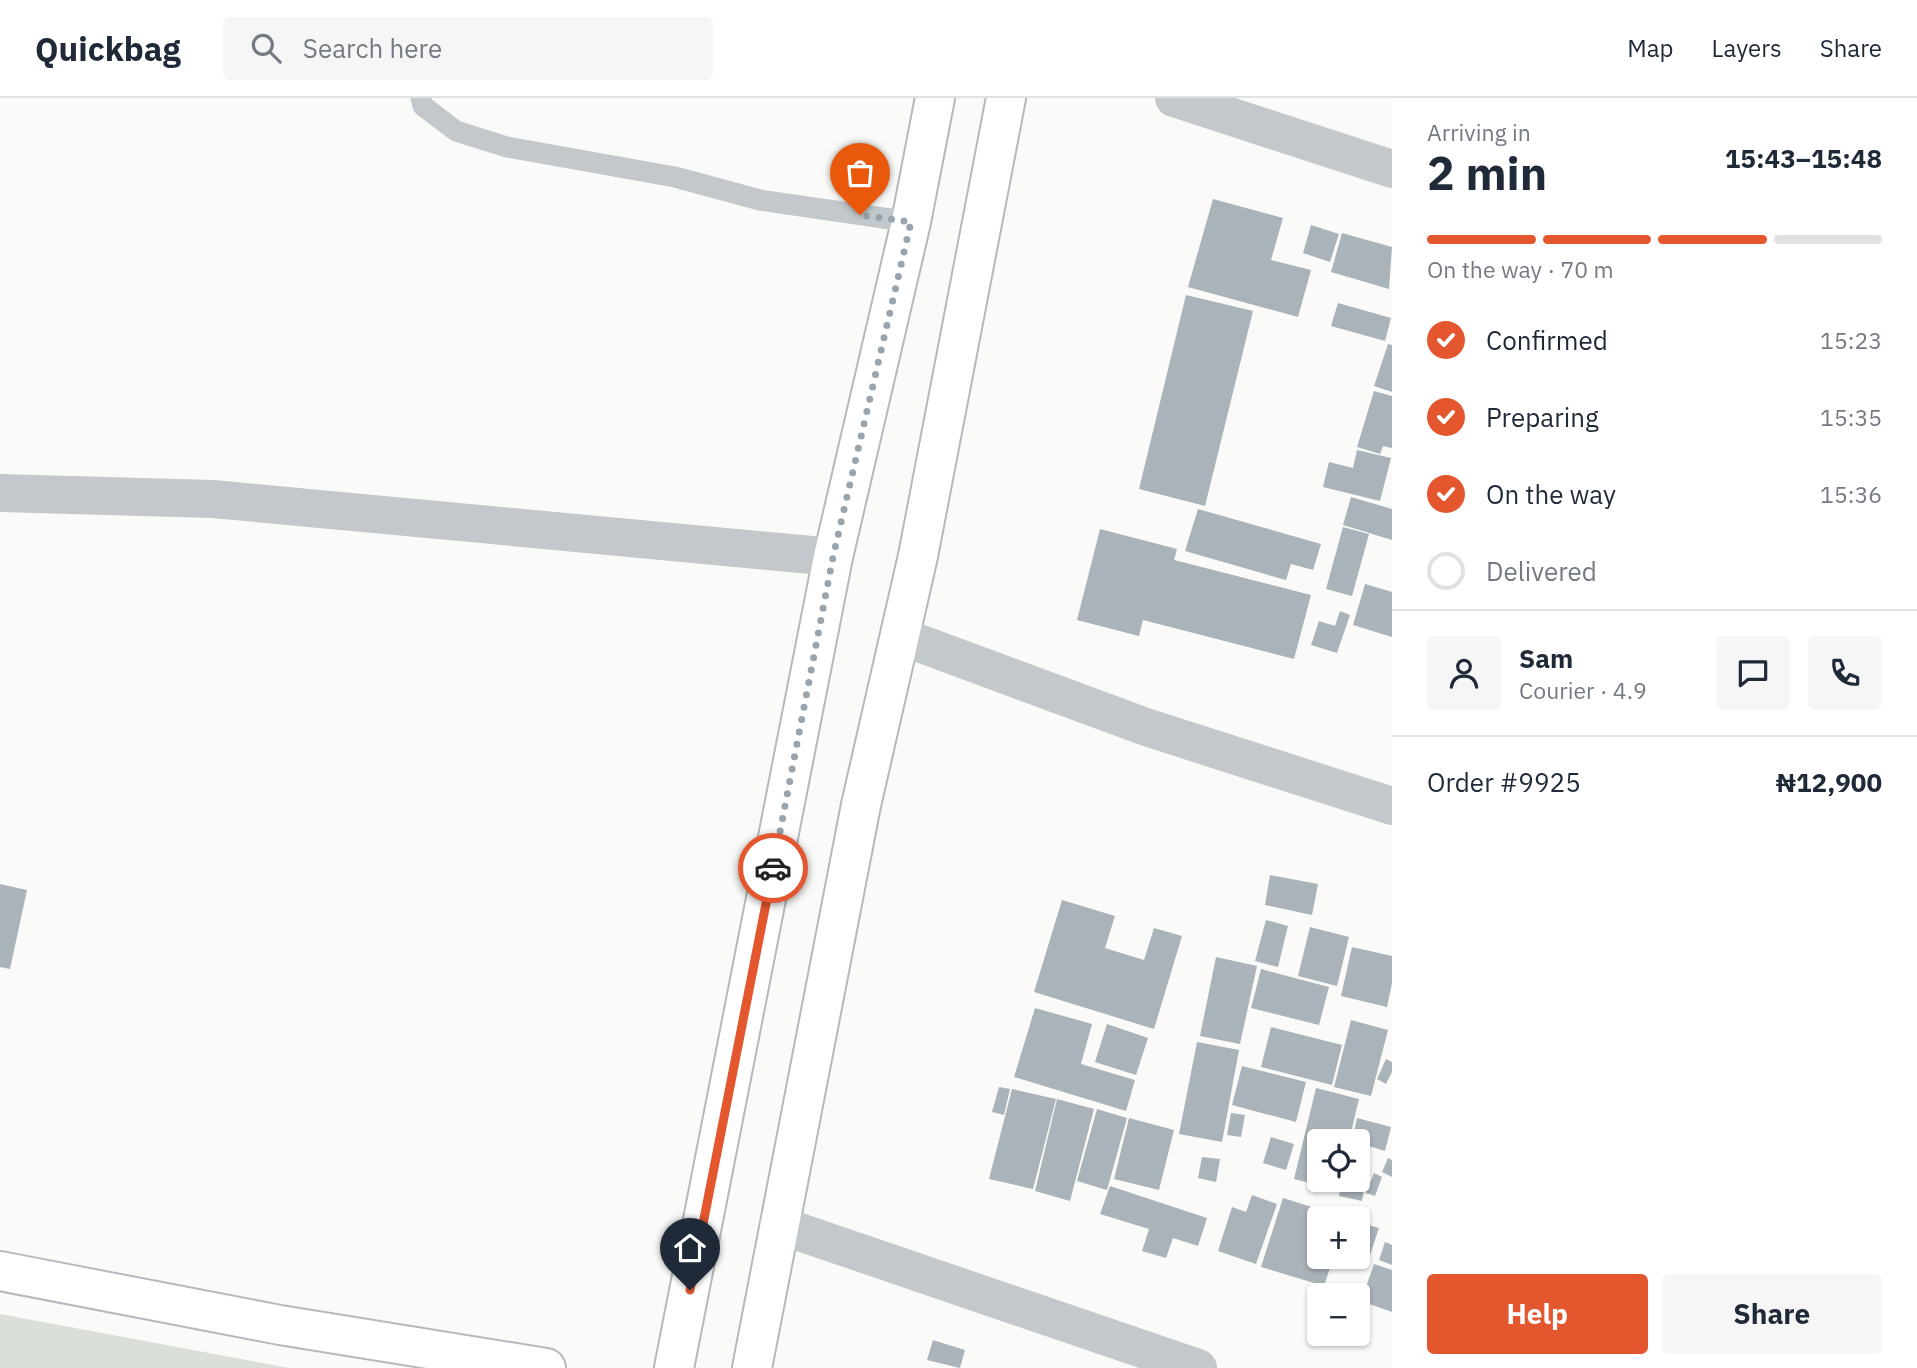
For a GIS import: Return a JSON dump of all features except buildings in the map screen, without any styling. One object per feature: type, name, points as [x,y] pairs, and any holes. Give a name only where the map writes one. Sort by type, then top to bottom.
[{"type":"main road","points":[[674,1368],[833,557],[911,222],[935,98]]},
{"type":"main road","points":[[752,1368],[861,805],[900,636],[1006,98]]},
{"type":"main road","points":[[0,1271],[280,1325],[546,1368]]},
{"type":"street","points":[[1174,98],[1392,169]]},
{"type":"street","points":[[0,493],[213,499],[833,557]]},
{"type":"street","points":[[900,636],[1146,727],[1392,806]]},
{"type":"street","points":[[779,1225],[1198,1368]]},
{"type":"lane","points":[[421,98],[423,106],[456,131],[507,147],[675,177],[760,200],[911,222]]},
{"type":"shaded area","points":[[0,1314],[289,1368],[0,1368]]},
{"type":"way so far","points":[[773,868],[833,557],[911,222],[860,215]]},
{"type":"route","points":[[690,1290],[773,868]]}]
